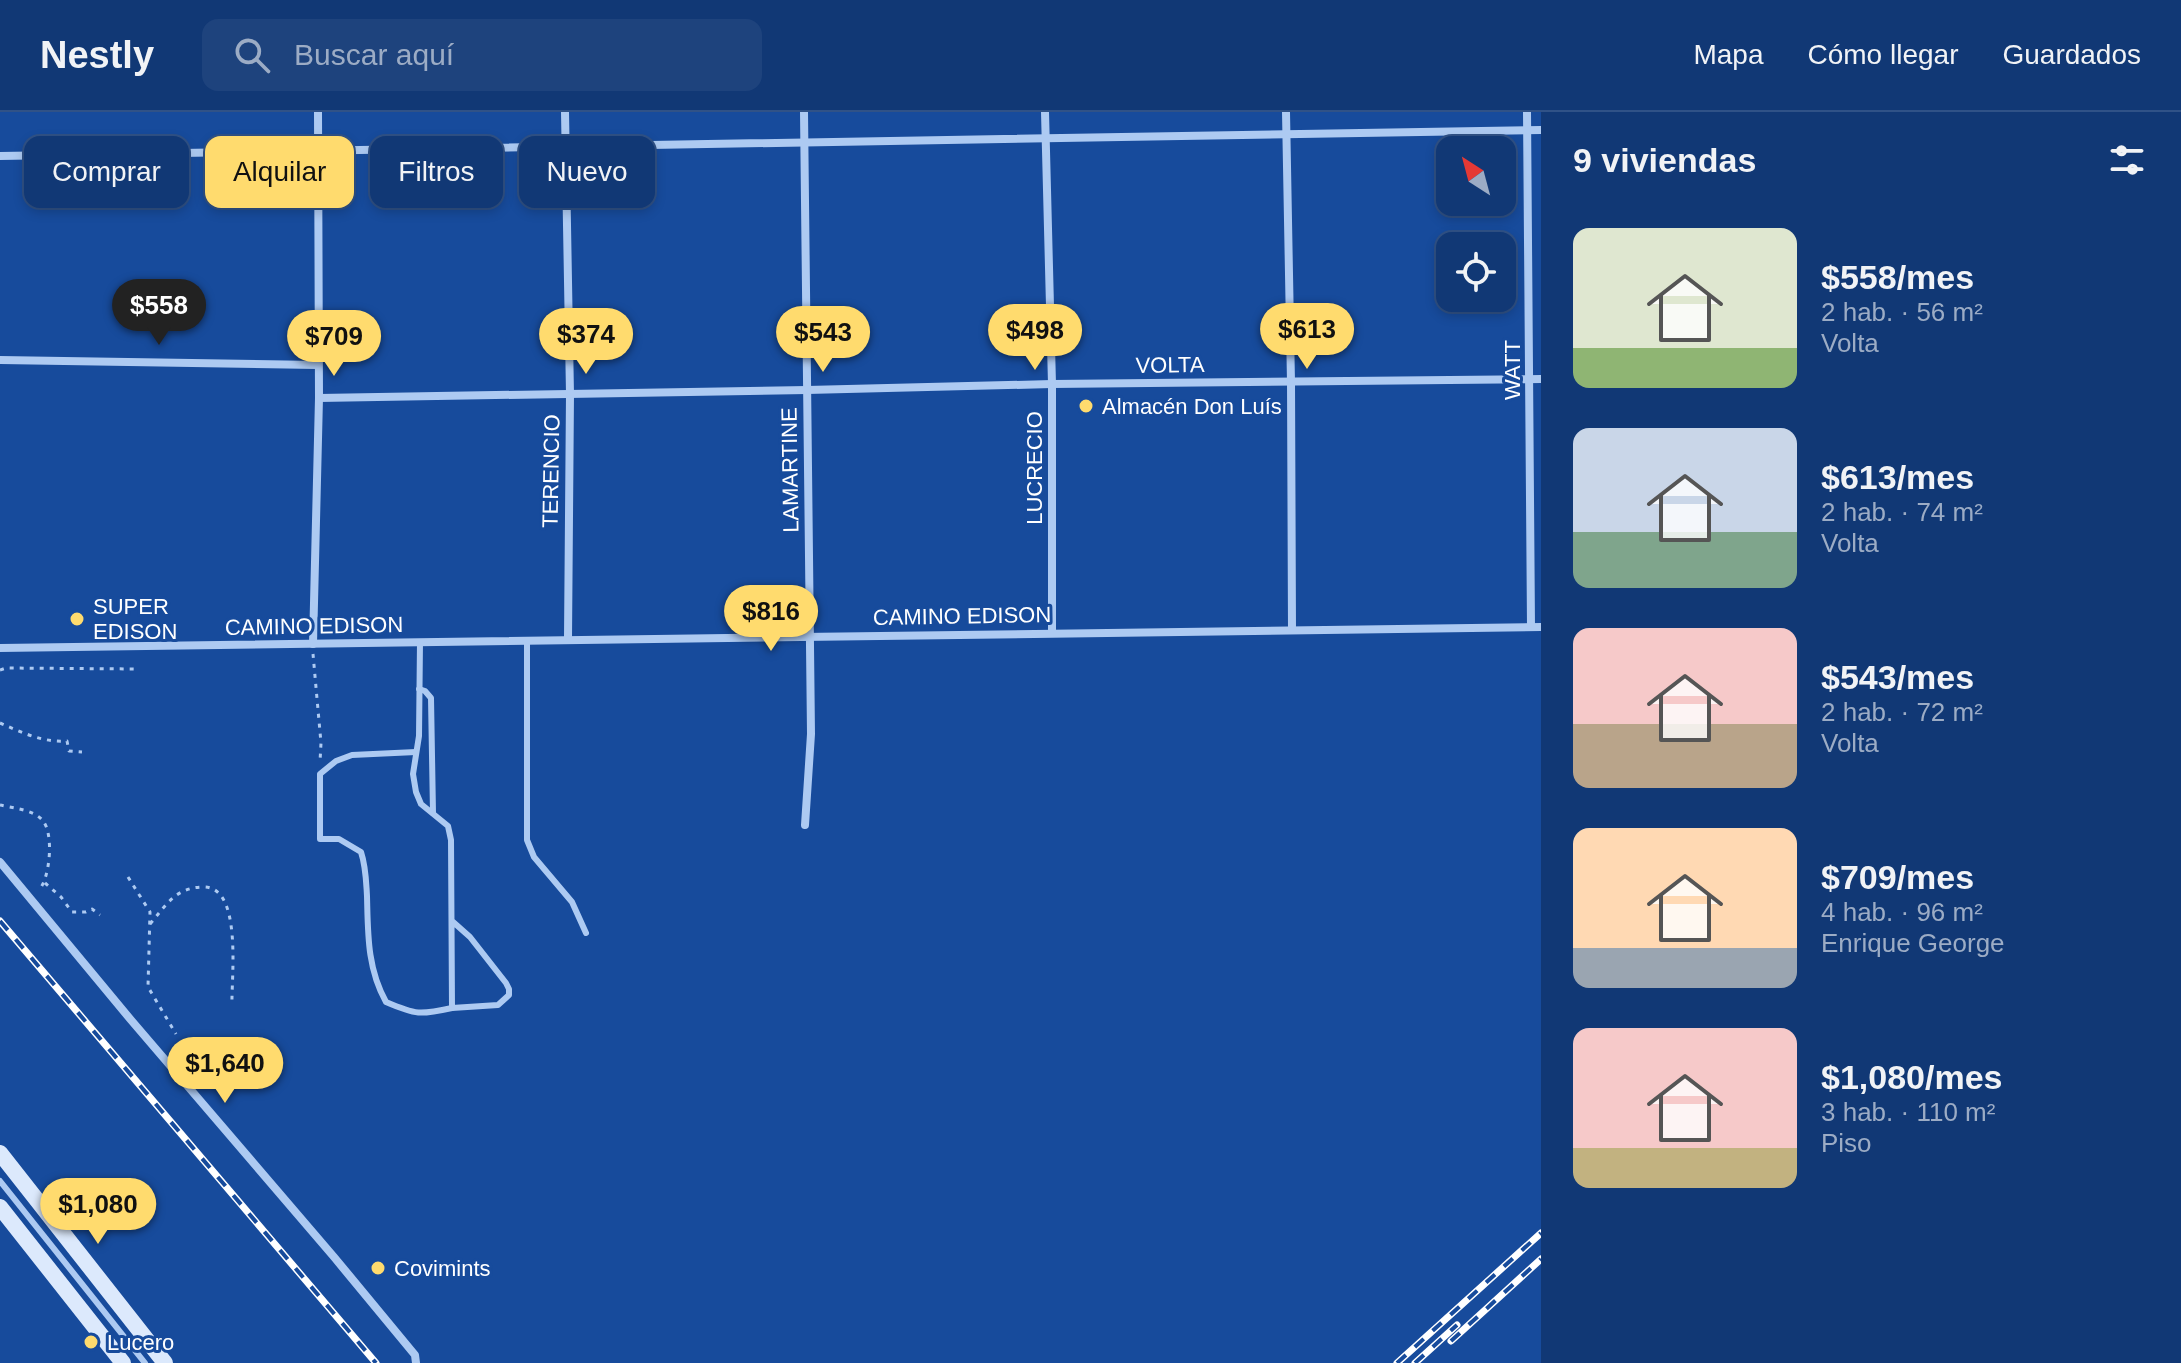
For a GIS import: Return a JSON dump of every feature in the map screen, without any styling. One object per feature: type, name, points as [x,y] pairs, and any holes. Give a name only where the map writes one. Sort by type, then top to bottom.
[{"type":"main road","points":[[0,1153],[165,1363]]},
{"type":"main road","points":[[0,1207],[123,1363]]},
{"type":"street","points":[[317,136],[318,112]]},
{"type":"street","name":"TERENCIO","points":[[565,112],[566,136]]},
{"type":"street","name":"LAMARTINE","points":[[804,112],[811,734],[805,825]]},
{"type":"street","name":"LUCRECIO","points":[[1045,112],[1052,384],[1052,632]]},
{"type":"street","points":[[1286,112],[1292,630]]},
{"type":"street","name":"WATT","points":[[1527,112],[1536,627]]},
{"type":"street","points":[[655,145],[1541,130]]},
{"type":"street","points":[[354,149],[519,147]]},
{"type":"street","points":[[0,156],[205,152]]},
{"type":"street","points":[[313,644],[319,398],[317,208]]},
{"type":"street","name":"TERENCIO","points":[[567,208],[570,394],[568,639]]},
{"type":"street","points":[[0,360],[318,365]]},
{"type":"street","name":"VOLTA","points":[[319,398],[1052,384],[1541,379]]},
{"type":"street","name":"CAMINO EDISON","points":[[0,648],[1536,627]]},
{"type":"street","points":[[0,862],[121,1009],[334,1257],[415,1355],[416,1363]]},
{"type":"lane","points":[[527,640],[527,840],[534,857],[572,902],[586,933]]},
{"type":"lane","points":[[420,642],[419,736],[413,774],[421,804],[448,826],[451,840],[452,1008]]},
{"type":"lane","points":[[419,689],[431,698],[433,813]]},
{"type":"lane","points":[[416,752],[352,755],[336,761],[320,774],[320,839],[339,839],[361,852],[366,865],[368,950],[373,976],[386,1002],[423,1015],[452,1008],[498,1005],[509,995],[509,989],[470,937],[452,921]]},
{"type":"lane","points":[[0,1181],[145,1363]]},
{"type":"path","points":[[313,644],[321,743],[320,774]]},
{"type":"path","points":[[0,670],[138,669]]},
{"type":"path","points":[[0,723],[29,735],[67,741],[69,751],[82,752]]},
{"type":"path","points":[[0,805],[32,813],[45,823],[49,858],[45,883],[31,899]]},
{"type":"path","points":[[128,877],[150,912],[148,987],[176,1034]]},
{"type":"path","points":[[45,883],[72,912],[92,909],[100,915]]},
{"type":"path","points":[[150,924],[175,895],[187,888],[210,887],[220,893],[231,920],[232,1005]]},
{"type":"railway","points":[[0,921],[376,1363]]},
{"type":"railway","points":[[1397,1363],[1541,1233]]},
{"type":"railway","points":[[1451,1341],[1541,1259]]},
{"type":"railway","points":[[1415,1363],[1457,1325]]},
{"type":"place","name":"Almacén Don Luís","points":[[1086,406]]},
{"type":"place","name":"SUPER EDISON","points":[[77,619]]},
{"type":"place","name":"Covimints","points":[[378,1268]]},
{"type":"place","name":"Lucero","points":[[91,1342]]}]
